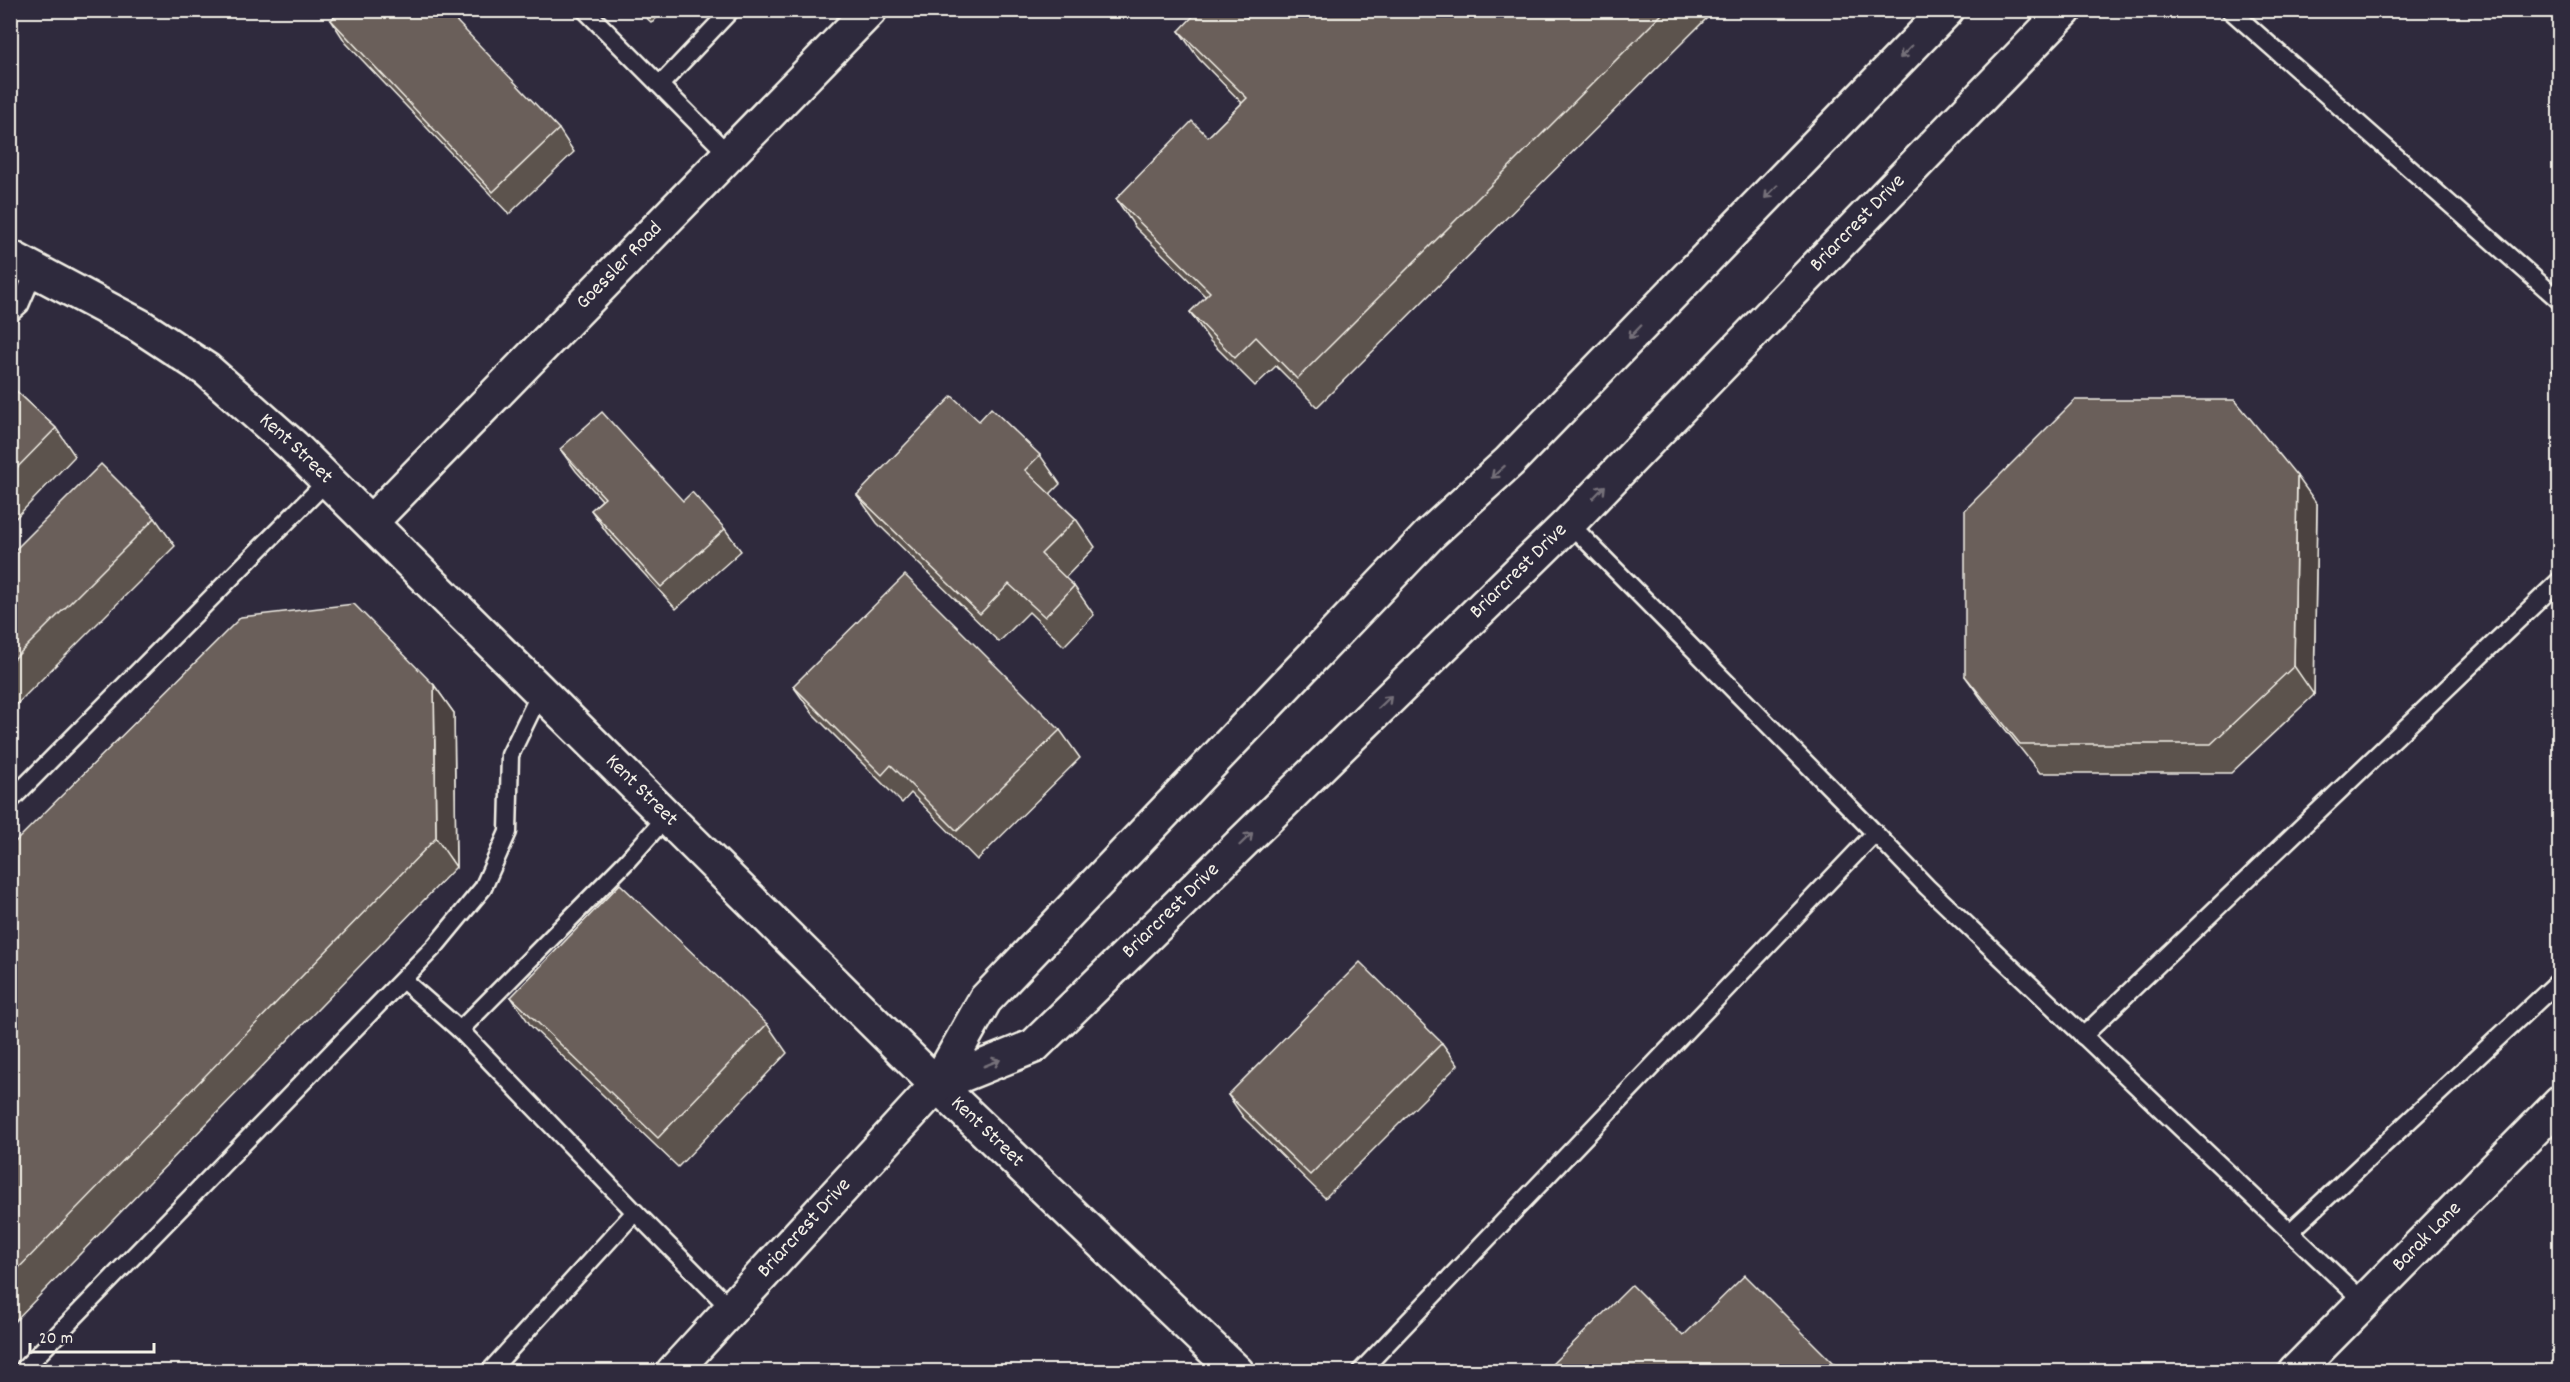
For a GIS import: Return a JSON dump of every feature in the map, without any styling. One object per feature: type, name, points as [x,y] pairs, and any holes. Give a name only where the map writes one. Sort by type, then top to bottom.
[{"type":"main road","name":"Goessler Road","points":[[371,522],[870,10]]},
{"type":"main road","name":"Briarcrest Drive","points":[[673,1371],[937,1085],[985,1000],[1430,534],[1509,462],[1947,10]]},
{"type":"main road","name":"Briarcrest Drive","points":[[937,1085],[1034,1046],[1569,523],[2065,10]]},
{"type":"main road","name":"Kent Street","points":[[23,264],[140,326],[207,370],[328,480],[937,1085],[1237,1371]]},
{"type":"main road","name":"Barak Lane","points":[[2295,1371],[2559,1103]]},
{"type":"lane","points":[[585,10],[729,154]]},
{"type":"lane","points":[[660,85],[731,10]]},
{"type":"lane","points":[[2232,11],[2297,72],[2559,301]]},
{"type":"lane","points":[[10,314],[20,305],[23,264]]},
{"type":"lane","points":[[10,801],[328,480]]},
{"type":"lane","points":[[1569,523],[1927,886],[2364,1302]]},
{"type":"lane","points":[[2083,1036],[2559,580]]},
{"type":"lane","points":[[21,1371],[403,980],[436,945],[483,888],[508,832],[510,755],[541,691]]},
{"type":"lane","points":[[460,1030],[627,861],[667,816]]},
{"type":"lane","points":[[1360,1371],[1875,833]]},
{"type":"lane","points":[[403,980],[460,1030],[731,1309]]},
{"type":"lane","points":[[2290,1232],[2559,980]]},
{"type":"lane","points":[[489,1371],[635,1212]]},
{"type":"building","points":[[341,10],[446,10],[559,129],[493,192],[331,20]]},
{"type":"building","points":[[1199,10],[1239,10],[1247,18],[1255,10],[1666,10],[1297,379],[1256,337],[1235,358],[1190,312],[1210,292],[1116,199],[1192,121],[1208,137],[1247,98],[1179,31]]},
{"type":"building","points":[[2559,362],[2559,377],[2552,370]]},
{"type":"building","points":[[10,385],[56,428],[10,475]]},
{"type":"building","points":[[952,396],[979,421],[991,408],[1040,455],[1025,470],[1076,519],[1041,554],[1074,586],[1045,617],[1009,584],[980,614],[857,495]]},
{"type":"building","points":[[2075,400],[2235,400],[2297,476],[2294,666],[2211,744],[2020,744],[1965,676],[1965,510]]},
{"type":"building","points":[[602,412],[683,501],[692,492],[725,529],[661,587],[591,510],[605,498],[560,449]]},
{"type":"building","points":[[101,464],[155,518],[10,663],[10,555]]},
{"type":"building","points":[[905,575],[1060,730],[957,831],[891,765],[882,775],[793,686]]},
{"type":"building","points":[[354,604],[434,685],[436,838],[10,1277],[10,847],[241,617]]},
{"type":"building","points":[[620,884],[767,1024],[658,1138],[511,997]]},
{"type":"building","points":[[1360,962],[1442,1043],[1310,1175],[1228,1095]]},
{"type":"building","points":[[1745,1275],[1841,1371],[1545,1371],[1632,1285],[1683,1336]]}]
